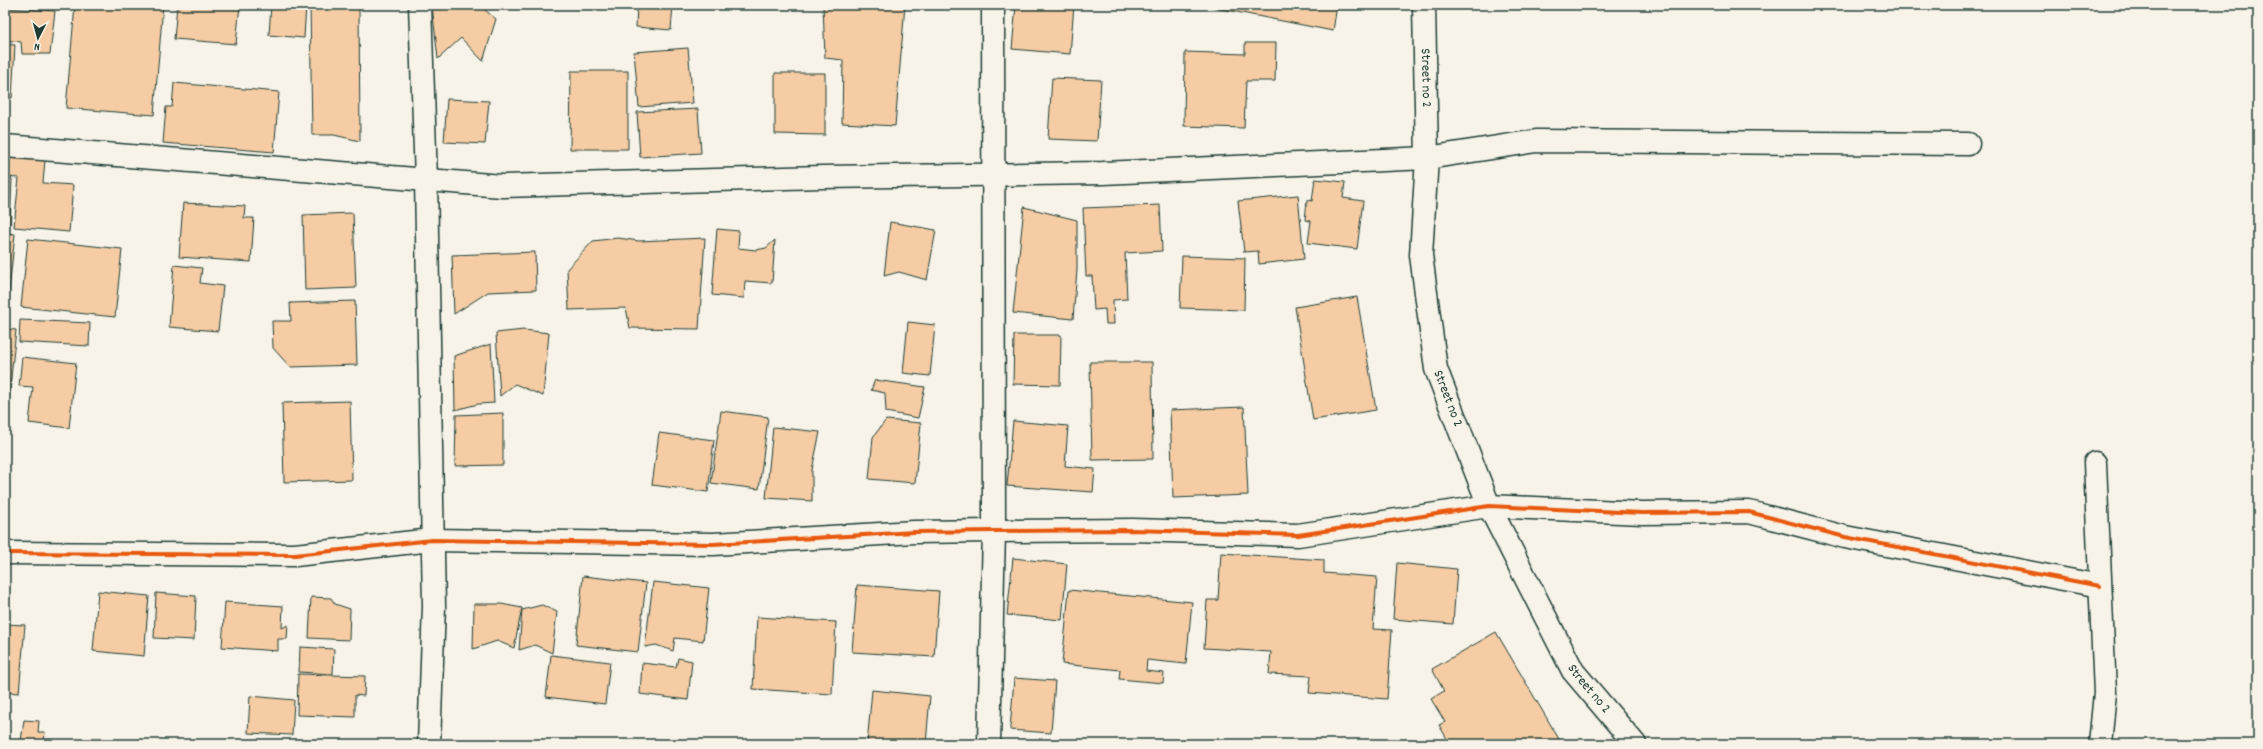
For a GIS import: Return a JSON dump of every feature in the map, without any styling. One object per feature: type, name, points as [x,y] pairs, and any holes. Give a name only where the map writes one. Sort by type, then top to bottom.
[{"type":"street","points":[[420,5],[426,180],[434,606],[429,744]]},
{"type":"street","points":[[989,744],[994,531],[993,5]]},
{"type":"street","name":"Street no 2","points":[[1424,5],[1427,158],[1421,255],[1436,369],[1489,506],[1573,671],[1635,744]]},
{"type":"street","points":[[5,146],[502,186],[994,174],[1103,173],[1427,158],[1536,141],[1968,144]]},
{"type":"street","points":[[2095,463],[2105,693],[2100,744]]},
{"type":"street","points":[[5,553],[295,555],[432,540],[713,544],[914,532],[1133,530],[1298,535],[1489,506],[1642,513],[1749,512],[1845,537],[2100,586]]},
{"type":"building","points":[[75,5],[163,5],[154,115],[66,108]]},
{"type":"building","points":[[177,5],[240,5],[236,44],[174,39]]},
{"type":"building","points":[[271,5],[306,5],[304,38],[269,35]]},
{"type":"building","points":[[310,5],[359,5],[360,141],[334,135],[312,135]]},
{"type":"building","points":[[479,5],[496,19],[483,61],[461,38],[438,59],[432,6]]},
{"type":"building","points":[[637,5],[673,5],[671,30],[636,27]]},
{"type":"building","points":[[823,5],[905,5],[895,126],[842,123],[843,60],[825,58]]},
{"type":"building","points":[[1016,5],[1074,5],[1070,54],[1012,49]]},
{"type":"building","points":[[1201,5],[1337,5],[1333,31]]},
{"type":"building","points":[[5,8],[55,11],[50,54],[22,54],[21,42],[5,40]]},
{"type":"building","points":[[1245,43],[1276,43],[1275,81],[1246,81],[1244,128],[1184,126],[1185,52],[1245,54]]},
{"type":"building","points":[[5,44],[15,45],[12,98],[5,97]]},
{"type":"building","points":[[688,48],[693,103],[639,107],[634,52]]},
{"type":"building","points":[[571,71],[628,71],[628,149],[570,149]]},
{"type":"building","points":[[775,73],[825,73],[825,135],[775,134]]},
{"type":"building","points":[[1052,78],[1101,80],[1097,141],[1048,139]]},
{"type":"building","points":[[174,83],[279,92],[274,152],[163,143],[166,107],[172,107]]},
{"type":"building","points":[[447,99],[489,101],[485,144],[444,142]]},
{"type":"building","points":[[698,109],[701,153],[640,157],[637,112]]},
{"type":"building","points":[[5,157],[45,160],[43,183],[73,185],[69,232],[14,227],[19,178],[5,177]]},
{"type":"building","points":[[5,179],[12,179],[10,224],[5,224]]},
{"type":"building","points":[[1315,179],[1345,182],[1343,198],[1363,201],[1357,249],[1308,243],[1311,221],[1305,220],[1307,200],[1312,201]]},
{"type":"building","points":[[1298,195],[1304,259],[1259,264],[1258,251],[1244,252],[1238,201]]},
{"type":"building","points":[[183,203],[245,206],[244,218],[254,218],[251,262],[179,257]]},
{"type":"building","points":[[1160,205],[1162,251],[1125,253],[1127,299],[1113,300],[1114,324],[1106,324],[1105,309],[1094,310],[1092,276],[1086,276],[1083,208]]},
{"type":"building","points":[[1024,207],[1077,220],[1077,270],[1073,319],[1013,313]]},
{"type":"building","points":[[353,213],[356,288],[305,290],[303,215]]},
{"type":"building","points":[[890,222],[936,230],[927,280],[899,272],[884,276]]},
{"type":"building","points":[[717,229],[739,231],[738,248],[756,250],[766,248],[775,240],[772,283],[745,281],[744,298],[712,295]]},
{"type":"building","points":[[5,233],[15,234],[8,300],[5,300]]},
{"type":"building","points":[[618,238],[639,241],[705,238],[699,329],[630,328],[626,308],[569,310],[567,269],[593,241]]},
{"type":"building","points":[[28,239],[122,249],[115,317],[21,307]]},
{"type":"building","points":[[535,252],[536,290],[488,292],[454,314],[452,255]]},
{"type":"building","points":[[1182,256],[1245,258],[1244,310],[1180,308]]},
{"type":"building","points":[[174,265],[202,268],[200,283],[223,286],[218,331],[169,327]]},
{"type":"building","points":[[1357,297],[1376,410],[1313,420],[1295,307]]},
{"type":"building","points":[[355,301],[357,365],[290,367],[273,348],[272,321],[291,321],[290,303]]},
{"type":"building","points":[[20,320],[90,323],[89,346],[19,342]]},
{"type":"building","points":[[908,322],[935,325],[930,376],[903,373]]},
{"type":"building","points":[[5,329],[16,330],[8,406],[5,408]]},
{"type":"building","points":[[524,330],[549,333],[543,396],[515,384],[500,396],[496,333]]},
{"type":"building","points":[[1014,335],[1061,335],[1060,385],[1013,384]]},
{"type":"building","points":[[491,344],[494,403],[478,404],[455,410],[454,356]]},
{"type":"building","points":[[22,357],[76,363],[69,428],[29,423],[33,387],[19,386]]},
{"type":"building","points":[[1090,362],[1152,362],[1153,459],[1092,460]]},
{"type":"building","points":[[875,380],[925,387],[918,418],[886,412],[885,393],[871,390]]},
{"type":"building","points":[[350,401],[352,480],[284,482],[282,403]]},
{"type":"building","points":[[1244,407],[1248,495],[1173,498],[1170,410]]},
{"type":"building","points":[[721,411],[768,417],[759,489],[711,483]]},
{"type":"building","points":[[503,413],[503,465],[455,466],[456,415]]},
{"type":"building","points":[[886,420],[921,423],[915,483],[869,479],[873,437]]},
{"type":"building","points":[[1013,421],[1068,426],[1065,466],[1095,469],[1093,492],[1007,486]]},
{"type":"building","points":[[773,427],[820,432],[812,470],[812,501],[766,498]]},
{"type":"building","points":[[659,433],[714,440],[708,492],[652,485]]},
{"type":"building","points":[[1221,553],[1324,560],[1324,573],[1377,577],[1373,629],[1392,630],[1387,699],[1309,693],[1311,676],[1269,674],[1271,652],[1204,648],[1207,600],[1218,600]]},
{"type":"building","points":[[1013,558],[1067,564],[1062,620],[1007,615]]},
{"type":"building","points":[[1397,563],[1457,569],[1453,624],[1393,619]]},
{"type":"building","points":[[583,576],[646,583],[638,652],[576,645]]},
{"type":"building","points":[[653,582],[709,588],[703,641],[675,638],[673,651],[656,645],[645,647]]},
{"type":"building","points":[[857,585],[939,591],[934,657],[852,652]]},
{"type":"building","points":[[1069,590],[1192,602],[1186,664],[1147,660],[1146,671],[1164,673],[1163,683],[1119,679],[1120,670],[1062,664]]},
{"type":"building","points":[[98,591],[149,596],[144,656],[93,651]]},
{"type":"building","points":[[156,593],[196,596],[194,640],[154,638]]},
{"type":"building","points":[[311,597],[331,598],[335,604],[350,609],[349,640],[309,638]]},
{"type":"building","points":[[225,602],[283,606],[282,628],[288,625],[287,639],[278,639],[278,651],[222,647]]},
{"type":"building","points":[[474,604],[501,604],[522,608],[514,648],[497,641],[473,649]]},
{"type":"building","points":[[542,605],[557,612],[552,653],[535,645],[519,650],[522,610]]},
{"type":"building","points":[[757,617],[836,622],[832,694],[753,689]]},
{"type":"building","points":[[5,624],[25,625],[19,693],[5,692]]},
{"type":"building","points":[[1496,632],[1559,739],[1552,744],[1450,744],[1439,725],[1445,722],[1431,699],[1444,691],[1432,669]]},
{"type":"building","points":[[300,647],[334,649],[333,674],[299,672]]},
{"type":"building","points":[[551,655],[610,662],[605,704],[546,697]]},
{"type":"building","points":[[678,658],[692,661],[688,700],[640,694],[642,663],[676,667]]},
{"type":"building","points":[[298,674],[365,676],[364,696],[355,695],[355,717],[297,715]]},
{"type":"building","points":[[1014,678],[1055,681],[1051,733],[1010,730]]},
{"type":"building","points":[[872,690],[930,696],[926,744],[867,744]]},
{"type":"building","points":[[250,696],[294,700],[292,735],[248,733]]},
{"type":"building","points":[[24,720],[39,721],[38,732],[45,732],[44,743],[21,741]]},
{"type":"cycle path","points":[[5,553],[295,555],[432,540],[713,544],[914,532],[1133,530],[1298,535],[1489,506],[1642,513],[1749,512],[1845,537],[2100,586]]}]
